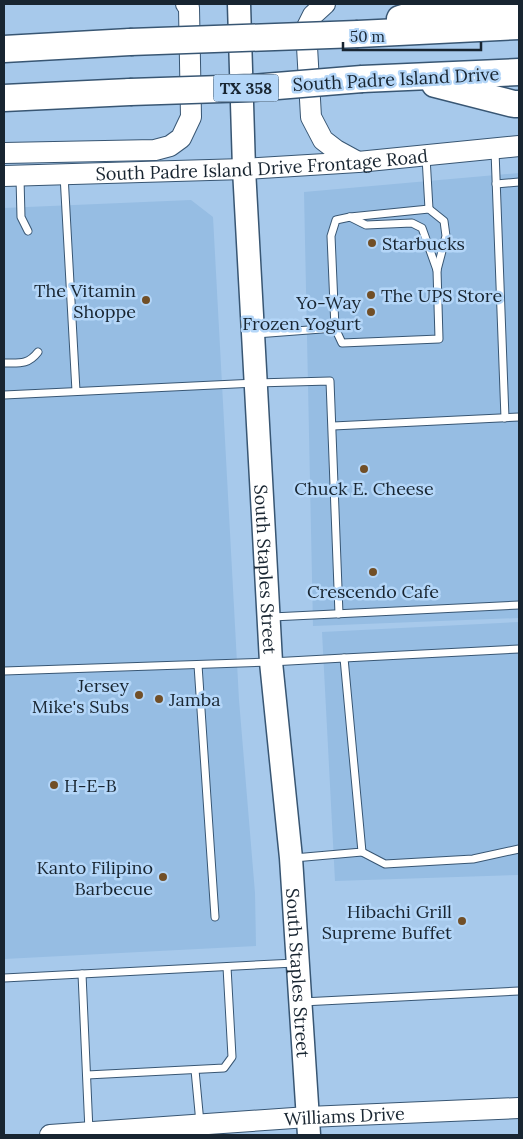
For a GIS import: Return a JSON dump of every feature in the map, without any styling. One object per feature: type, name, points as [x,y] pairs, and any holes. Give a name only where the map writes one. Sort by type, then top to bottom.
[{"type":"highway","points":[[358,34],[420,13],[515,4]]},
{"type":"highway","points":[[4,49],[519,26]]},
{"type":"highway","name":"South Padre Island Drive","points":[[4,98],[252,88],[362,79],[519,72]]},
{"type":"highway","points":[[410,77],[519,104]]},
{"type":"main road","points":[[4,153],[155,150],[170,146],[181,138],[190,117],[189,8],[186,4]]},
{"type":"main road","name":"South Staples Street","points":[[239,4],[244,169],[271,662],[291,858],[299,1002],[309,1126]]},
{"type":"main road","points":[[325,4],[313,15],[306,29],[311,117],[323,140],[336,150],[358,162]]},
{"type":"main road","name":"South Padre Island Drive Frontage Road","points":[[12,176],[244,169],[358,162],[519,146]]},
{"type":"main road","name":"Williams Drive","points":[[50,1135],[89,1132],[169,1132],[200,1125],[309,1126],[519,1108]]},
{"type":"lane","points":[[495,148],[506,418]]},
{"type":"lane","points":[[426,155],[429,209]]},
{"type":"lane","points":[[64,175],[76,392]]},
{"type":"lane","points":[[12,176],[21,216],[28,231]]},
{"type":"lane","points":[[496,184],[519,182]]},
{"type":"lane","points":[[429,209],[444,221],[446,236],[437,270],[439,339],[342,343],[335,328],[331,236],[336,220],[429,209]]},
{"type":"lane","points":[[350,217],[366,225],[412,223],[422,228],[437,270]]},
{"type":"lane","points":[[253,334],[335,328]]},
{"type":"lane","points":[[4,364],[27,362],[33,359],[38,352]]},
{"type":"lane","points":[[4,395],[330,381],[339,614]]},
{"type":"lane","points":[[332,426],[519,417]]},
{"type":"lane","points":[[269,617],[519,605]]},
{"type":"lane","points":[[4,671],[271,662],[519,649]]},
{"type":"lane","points":[[344,658],[362,852]]},
{"type":"lane","points":[[198,665],[216,917]]},
{"type":"lane","points":[[291,858],[362,852],[385,864],[473,859],[519,849]]},
{"type":"lane","points":[[4,978],[298,963]]},
{"type":"lane","points":[[87,1075],[224,1068],[232,1057],[227,967]]},
{"type":"lane","points":[[82,974],[89,1132]]},
{"type":"lane","points":[[299,1002],[519,991]]},
{"type":"lane","points":[[195,1070],[200,1125]]},
{"type":"shaded area","points":[[519,173],[519,618],[313,626],[304,192]]},
{"type":"shaded area","points":[[191,200],[213,217],[239,700],[255,893],[256,946],[4,959],[4,208]]},
{"type":"shaded area","points":[[519,622],[519,875],[335,881],[322,632]]},
{"type":"place","name":"Starbucks","points":[[372,243]]},
{"type":"place","name":"The UPS Store","points":[[371,295]]},
{"type":"place","name":"The Vitamin Shoppe","points":[[146,300]]},
{"type":"place","name":"Yo-Way Frozen Yogurt","points":[[371,312]]},
{"type":"place","name":"Chuck E. Cheese","points":[[364,469]]},
{"type":"place","name":"Crescendo Cafe","points":[[373,572]]},
{"type":"place","name":"Jersey Mike's Subs","points":[[139,695]]},
{"type":"place","name":"Jamba","points":[[159,699]]},
{"type":"place","name":"H-E-B","points":[[54,785]]},
{"type":"place","name":"Kanto Filipino Barbecue","points":[[163,877]]},
{"type":"place","name":"Hibachi Grill Supreme Buffet","points":[[462,921]]}]
